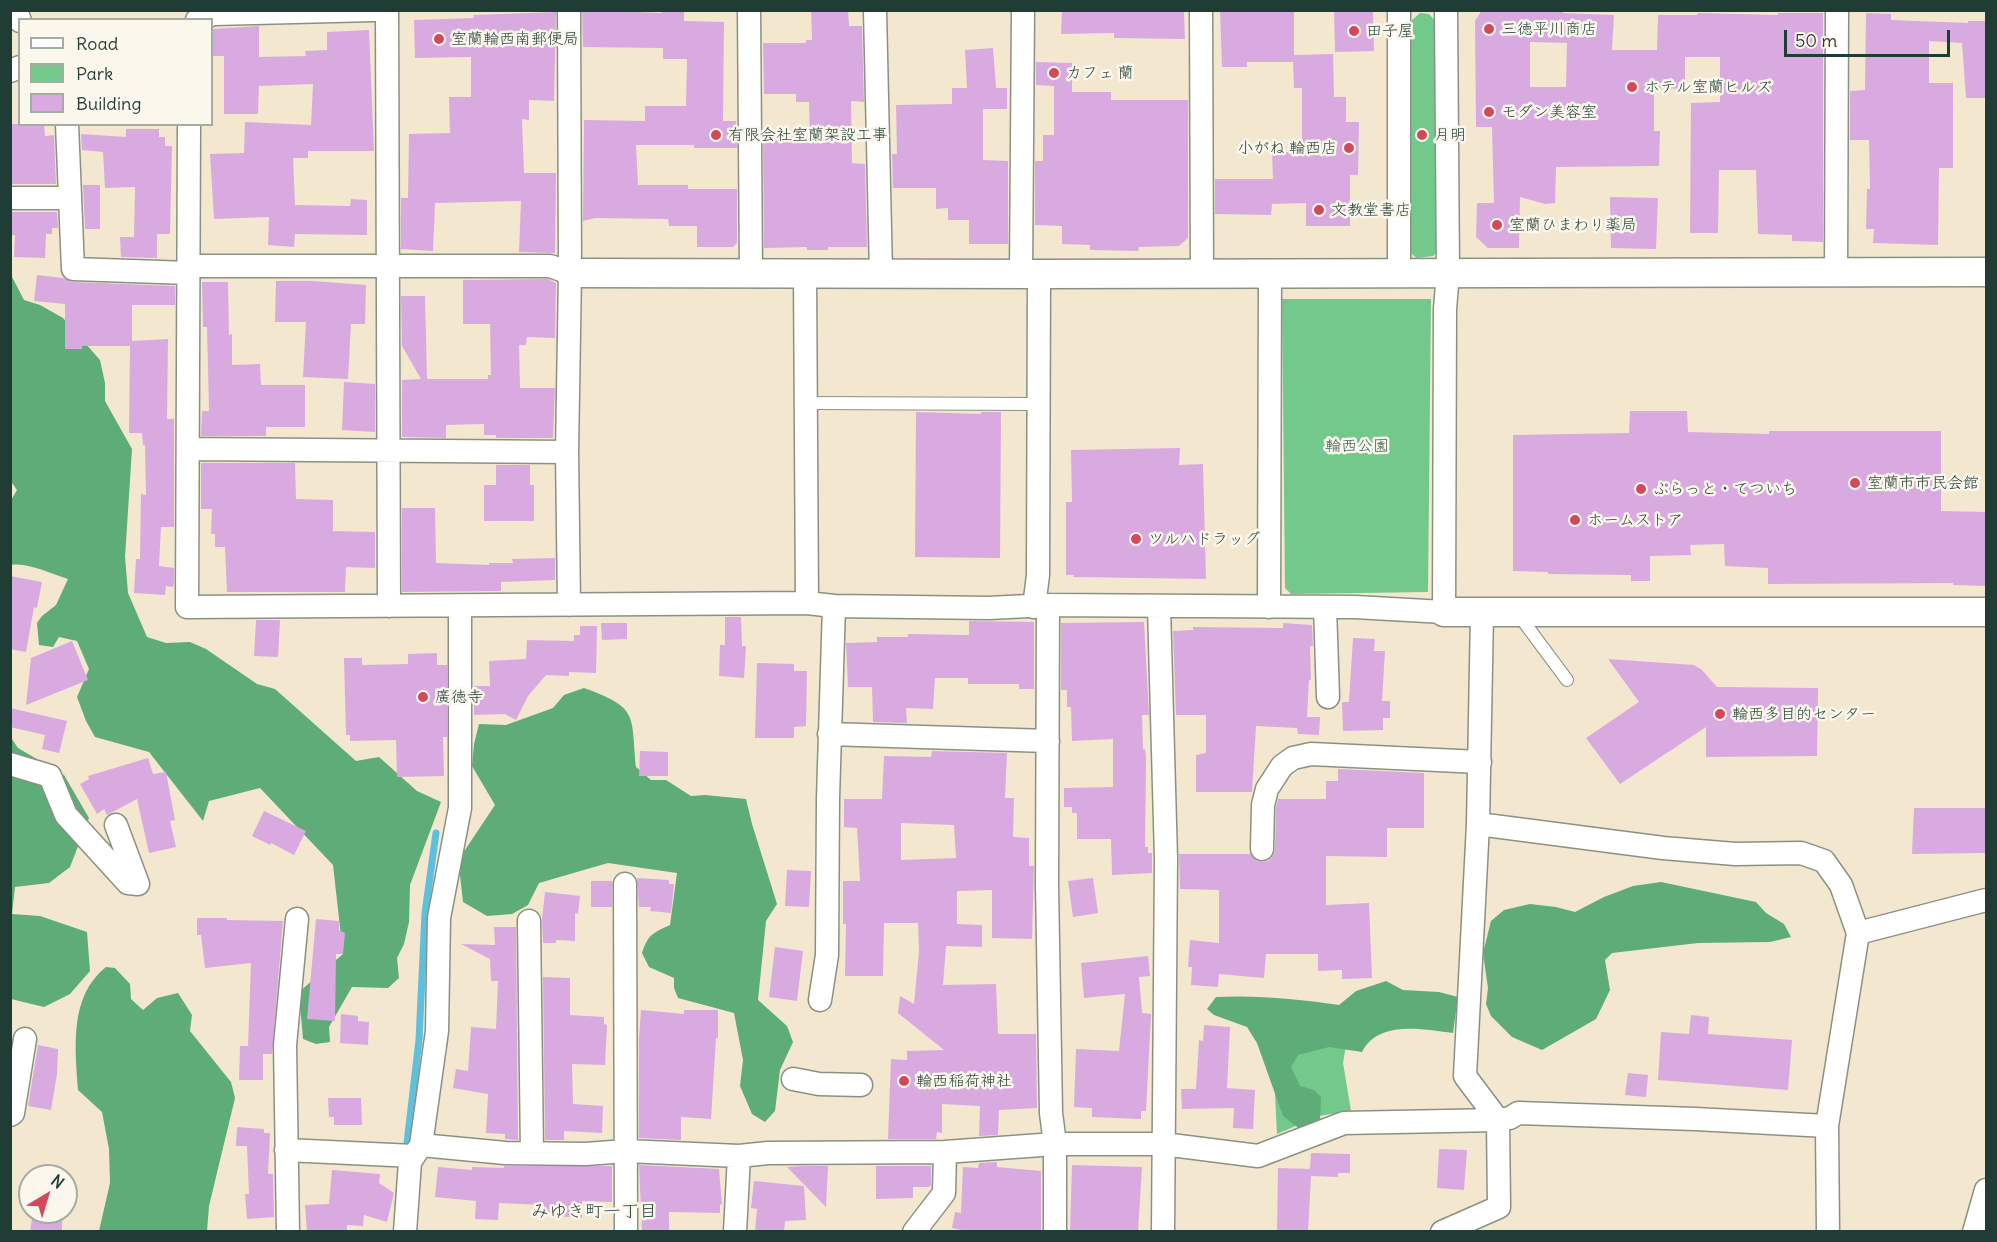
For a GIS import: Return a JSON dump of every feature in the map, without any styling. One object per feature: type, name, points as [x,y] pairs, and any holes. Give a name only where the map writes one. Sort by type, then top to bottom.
[{"type":"street","points":[[203,18],[214,14],[374,10]]},
{"type":"street","points":[[387,10],[388,606]]},
{"type":"street","points":[[569,10],[570,273],[567,452],[569,605]]},
{"type":"street","points":[[748,10],[751,274]]},
{"type":"street","points":[[875,10],[881,274]]},
{"type":"street","points":[[1023,10],[1030,274],[1038,404],[1038,575],[1048,741],[1047,885],[1051,1113],[1055,1144],[1055,1232]]},
{"type":"street","points":[[1201,10],[1202,274]]},
{"type":"street","points":[[1399,10],[1399,273]]},
{"type":"street","points":[[1444,612],[1445,309],[1448,273],[1446,10]]},
{"type":"street","points":[[1836,273],[1837,10]]},
{"type":"street","points":[[67,126],[74,269],[550,266],[570,273],[751,274],[1986,272]]},
{"type":"street","points":[[189,126],[187,607],[807,603],[834,606],[1325,607],[1482,613],[1986,612]]},
{"type":"street","points":[[10,198],[70,198]]},
{"type":"street","points":[[806,274],[807,603]]},
{"type":"street","points":[[1269,607],[1270,274]]},
{"type":"street","points":[[188,449],[567,452]]},
{"type":"street","points":[[405,1232],[410,1162],[417,1151],[437,1031],[439,918],[460,808],[460,606]]},
{"type":"street","points":[[820,1000],[827,955],[829,734],[834,606]]},
{"type":"street","points":[[1159,606],[1166,859],[1163,1232]]},
{"type":"street","points":[[1325,607],[1328,697]]},
{"type":"street","points":[[1442,1232],[1499,1207],[1498,1120],[1465,1076],[1478,824],[1482,613]]},
{"type":"street","points":[[829,734],[1048,741]]},
{"type":"street","points":[[1262,849],[1263,805],[1267,789],[1282,766],[1293,758],[1311,754],[1480,762]]},
{"type":"street","points":[[10,764],[50,776],[66,815],[128,883],[138,884],[116,825]]},
{"type":"street","points":[[1478,824],[1663,848],[1735,854],[1801,853],[1824,861],[1841,885],[1858,933],[1827,1126],[1828,1232]]},
{"type":"street","points":[[625,884],[626,1232]]},
{"type":"street","points":[[1858,933],[1986,900]]},
{"type":"street","points":[[288,1232],[285,1045],[297,919]]},
{"type":"street","points":[[529,921],[532,1153]]},
{"type":"street","points":[[10,1115],[13,1113],[25,1039]]},
{"type":"street","points":[[793,1079],[819,1084],[861,1085]]},
{"type":"street","points":[[286,1150],[586,1154],[626,1151],[739,1156],[768,1153],[945,1152],[1055,1144],[1163,1144],[1258,1156],[1344,1123],[1498,1120],[1510,1118],[1518,1113],[1827,1126]]},
{"type":"street","points":[[914,1232],[944,1193],[945,1152]]},
{"type":"street","points":[[735,1232],[739,1156]]},
{"type":"street","points":[[1979,1226],[1986,1190]]},
{"type":"lane","points":[[806,403],[1038,404]]},
{"type":"lane","points":[[1517,613],[1567,680]]},
{"type":"green space","points":[[1420,13],[1429,14],[1437,23],[1437,252],[1433,256],[1417,258],[1410,253],[1409,23]]},
{"type":"green space","points":[[10,273],[24,300],[40,305],[63,318],[100,360],[105,383],[105,401],[132,449],[125,557],[128,593],[147,637],[166,643],[190,642],[206,649],[257,684],[275,689],[356,761],[379,757],[417,791],[441,802],[410,885],[409,922],[404,944],[397,958],[399,978],[388,988],[352,987],[329,1027],[330,1042],[316,1044],[303,1039],[299,992],[343,954],[333,865],[260,788],[209,801],[203,821],[149,752],[95,737],[77,697],[89,669],[77,641],[59,637],[53,647],[39,645],[37,623],[56,605],[68,579],[32,567],[11,565],[11,500],[17,490],[10,480]]},
{"type":"green space","name":"輪西公園","points":[[1282,299],[1431,299],[1428,592],[1291,594],[1285,588]]},
{"type":"green space","points":[[584,688],[615,701],[629,715],[634,735],[636,767],[651,780],[666,780],[691,796],[746,799],[777,904],[766,921],[758,1000],[787,1026],[793,1042],[780,1070],[775,1111],[765,1122],[752,1114],[740,1086],[743,1060],[734,1013],[678,998],[674,988],[674,978],[649,967],[642,953],[646,942],[652,935],[670,925],[677,873],[608,863],[539,883],[528,905],[512,914],[487,916],[463,902],[459,866],[463,853],[495,805],[472,766],[479,724],[506,725],[553,708],[564,695]]},
{"type":"green space","points":[[10,736],[18,748],[64,775],[89,818],[70,867],[49,883],[15,887],[12,914],[40,916],[87,932],[90,971],[70,994],[44,1007],[11,999]]},
{"type":"green space","points":[[1661,882],[1756,902],[1766,913],[1784,924],[1791,937],[1770,942],[1698,943],[1612,953],[1605,960],[1610,990],[1596,1019],[1542,1050],[1512,1037],[1491,1016],[1486,1004],[1488,988],[1483,953],[1491,921],[1504,910],[1530,904],[1575,912],[1604,897],[1633,886]]},
{"type":"green space","points":[[106,967],[115,968],[130,984],[131,999],[143,1010],[157,998],[178,993],[192,1015],[190,1031],[231,1082],[235,1098],[209,1206],[207,1231],[99,1231],[110,1183],[109,1149],[102,1112],[78,1090],[76,1040],[80,1008],[86,993],[94,979]]},
{"type":"green space","points":[[1386,981],[1403,990],[1439,992],[1458,997],[1453,1033],[1402,1029],[1379,1035],[1369,1042],[1362,1052],[1329,1047],[1298,1055],[1291,1067],[1300,1086],[1314,1090],[1321,1097],[1320,1122],[1301,1130],[1283,1116],[1257,1043],[1247,1027],[1214,1015],[1207,1009],[1216,997],[1278,998],[1339,1005],[1356,991]]},
{"type":"green space","points":[[1349,1027],[1343,1063],[1351,1111],[1319,1116],[1277,1134],[1272,1035]]},
{"type":"building","points":[[582,10],[684,12],[684,21],[724,22],[723,121],[736,121],[737,148],[636,145],[638,185],[688,185],[688,189],[737,189],[737,243],[733,247],[697,247],[697,226],[669,226],[668,219],[595,218],[583,221],[584,120],[645,121],[645,106],[686,106],[687,59],[663,59],[663,48],[583,47]]},
{"type":"building","points":[[811,10],[848,10],[849,26],[862,26],[864,102],[851,101],[852,163],[865,164],[867,247],[828,247],[828,250],[807,250],[807,247],[764,248],[763,136],[810,137],[809,102],[796,102],[796,94],[764,94],[763,43],[806,43],[806,40],[812,40]]},
{"type":"building","points":[[1062,10],[1184,12],[1185,39],[1114,38],[1114,33],[1061,34]]},
{"type":"building","points":[[1220,10],[1294,10],[1294,55],[1333,54],[1334,97],[1346,97],[1346,122],[1359,122],[1358,175],[1350,175],[1350,226],[1306,226],[1306,203],[1272,204],[1271,215],[1215,214],[1215,179],[1273,179],[1272,152],[1300,152],[1302,148],[1302,88],[1294,88],[1293,62],[1247,62],[1247,67],[1222,67]]},
{"type":"building","points":[[1482,10],[1563,11],[1563,13],[1614,15],[1612,50],[1657,50],[1658,15],[1823,13],[1823,242],[1792,241],[1792,235],[1758,234],[1756,170],[1719,170],[1718,233],[1690,233],[1691,103],[1720,102],[1720,57],[1685,57],[1685,89],[1654,88],[1654,131],[1660,131],[1659,166],[1556,167],[1555,203],[1545,204],[1520,197],[1519,248],[1488,248],[1476,237],[1477,203],[1494,203],[1492,127],[1476,127],[1475,21]],"holes":[[[1530,42],[1567,43],[1566,87],[1530,87]]]},
{"type":"building","name":"田子屋","points":[[1334,11],[1373,11],[1374,51],[1335,52]]},
{"type":"building","points":[[556,12],[554,101],[529,100],[529,120],[522,119],[524,173],[556,173],[555,253],[519,252],[521,201],[435,203],[433,251],[401,249],[401,198],[408,198],[409,134],[450,133],[449,97],[471,97],[471,57],[415,58],[414,20]]},
{"type":"building","points":[[1866,13],[1891,14],[1891,20],[1968,23],[1968,21],[1986,21],[1986,98],[1966,98],[1962,43],[1929,41],[1929,83],[1953,83],[1953,168],[1939,168],[1938,245],[1873,243],[1874,229],[1866,229],[1867,189],[1870,189],[1869,140],[1850,140],[1850,91],[1865,90]]},
{"type":"building","points":[[259,26],[259,57],[306,56],[305,51],[327,50],[327,32],[369,30],[374,151],[308,151],[308,158],[293,158],[295,205],[350,206],[351,199],[367,200],[367,235],[295,234],[294,247],[268,245],[269,217],[214,219],[210,154],[244,153],[245,122],[311,125],[313,84],[259,86],[258,114],[224,114],[224,56],[213,56],[213,29]]},
{"type":"building","points":[[993,48],[996,88],[1007,88],[1007,109],[983,109],[983,160],[1008,161],[1008,244],[969,244],[969,220],[948,220],[948,208],[936,209],[936,188],[893,188],[892,154],[897,154],[896,105],[952,104],[952,88],[967,88],[965,50]]},
{"type":"building","points":[[1036,62],[1072,63],[1072,92],[1111,92],[1111,100],[1188,100],[1188,238],[1179,246],[1139,247],[1138,251],[1090,250],[1090,245],[1062,244],[1062,226],[1035,225],[1035,161],[1043,161],[1043,135],[1054,135],[1054,86],[1036,85]]},
{"type":"building","points":[[10,124],[44,126],[45,136],[54,135],[56,184],[10,184]]},
{"type":"building","points":[[126,129],[159,129],[159,137],[165,137],[165,146],[172,146],[170,234],[157,234],[157,258],[121,257],[120,237],[134,237],[135,187],[105,188],[103,152],[82,150],[81,134],[126,137]]},
{"type":"building","points":[[83,185],[100,185],[100,229],[85,229]]},
{"type":"building","points":[[1610,197],[1658,198],[1656,249],[1611,248]]},
{"type":"building","points":[[10,212],[57,212],[58,228],[52,228],[52,234],[46,234],[45,258],[14,257],[15,235],[10,236]]},
{"type":"building","points":[[37,275],[63,278],[73,282],[175,286],[175,305],[132,305],[132,341],[168,339],[167,419],[174,419],[174,527],[161,527],[159,566],[174,568],[174,583],[173,587],[166,586],[165,595],[134,593],[136,559],[140,559],[141,494],[146,495],[145,445],[143,445],[142,433],[129,433],[130,346],[82,346],[82,349],[65,349],[65,304],[34,301]]},
{"type":"building","points":[[548,279],[556,283],[555,338],[527,337],[526,345],[519,345],[520,388],[555,388],[553,438],[496,438],[496,435],[484,435],[484,424],[446,425],[446,438],[402,437],[402,380],[421,379],[402,346],[401,296],[425,296],[427,379],[488,379],[488,375],[491,375],[490,324],[463,324],[463,280]]},
{"type":"building","points":[[276,281],[366,285],[365,324],[351,324],[348,379],[303,377],[306,322],[275,322]]},
{"type":"building","points":[[202,282],[228,282],[232,365],[260,364],[261,385],[305,385],[305,427],[266,427],[266,436],[201,436],[202,411],[209,411],[207,327],[203,327]]},
{"type":"building","points":[[344,382],[375,384],[375,432],[342,430]]},
{"type":"building","points":[[1630,411],[1687,411],[1688,432],[1769,434],[1769,431],[1941,431],[1941,511],[1986,512],[1986,586],[1953,585],[1953,583],[1768,584],[1768,568],[1725,566],[1724,544],[1690,545],[1691,555],[1650,556],[1650,581],[1631,581],[1631,575],[1548,574],[1548,572],[1513,571],[1513,435],[1629,433]]},
{"type":"building","points":[[916,412],[981,414],[981,412],[1001,412],[1000,558],[915,557]]},
{"type":"building","name":"ツルハドラッグ","points":[[1180,448],[1179,465],[1203,464],[1206,579],[1066,575],[1066,502],[1072,502],[1071,450]]},
{"type":"building","points":[[201,463],[295,463],[296,499],[333,500],[333,531],[375,532],[375,568],[346,567],[345,592],[227,592],[225,547],[215,547],[215,534],[211,534],[212,509],[201,509]]},
{"type":"building","points":[[496,465],[530,465],[530,485],[534,485],[534,521],[484,521],[484,485],[496,485]]},
{"type":"building","points":[[402,508],[435,508],[436,563],[489,565],[489,563],[513,563],[512,559],[555,558],[555,580],[501,582],[501,591],[402,592]]},
{"type":"building","points":[[10,576],[42,582],[37,608],[34,607],[26,652],[10,649]]},
{"type":"building","points":[[725,617],[741,617],[742,646],[746,646],[744,678],[719,676],[720,645],[725,645]]},
{"type":"building","points":[[256,620],[280,620],[278,657],[254,656]]},
{"type":"building","points":[[969,621],[1034,622],[1034,689],[1019,689],[1019,684],[968,684],[968,678],[935,678],[933,709],[906,708],[907,723],[873,722],[872,687],[848,687],[846,643],[877,642],[877,637],[908,637],[908,634],[969,635]]},
{"type":"building","points":[[1144,622],[1149,715],[1142,715],[1143,749],[1145,749],[1146,757],[1145,847],[1148,847],[1148,853],[1152,853],[1152,873],[1112,875],[1111,839],[1077,839],[1077,813],[1072,813],[1072,807],[1064,807],[1064,788],[1113,787],[1113,739],[1072,741],[1071,707],[1067,707],[1067,690],[1061,690],[1061,623]]},
{"type":"building","points":[[601,623],[627,623],[627,639],[602,640]]},
{"type":"building","points":[[1283,623],[1312,625],[1313,646],[1310,646],[1311,680],[1309,680],[1307,717],[1320,717],[1319,735],[1298,734],[1297,728],[1256,726],[1252,792],[1196,792],[1196,755],[1206,753],[1206,715],[1176,715],[1173,631],[1193,630],[1193,627],[1283,628]]},
{"type":"building","points":[[580,626],[597,626],[596,673],[569,672],[569,676],[546,675],[528,696],[516,720],[505,714],[474,715],[474,686],[490,686],[489,661],[526,659],[527,640],[574,641],[574,635],[580,635]]},
{"type":"building","points":[[1353,638],[1375,639],[1374,651],[1385,651],[1382,701],[1390,701],[1390,718],[1383,718],[1383,730],[1343,731],[1342,702],[1349,702]]},
{"type":"building","points":[[72,641],[88,680],[26,705],[31,658]]},
{"type":"building","name":"廣徳寺","points":[[437,653],[437,665],[447,665],[447,737],[443,737],[444,776],[397,777],[396,740],[350,741],[350,735],[346,735],[344,658],[362,658],[362,665],[408,664],[408,654]]},
{"type":"building","name":"輪西多目的センター","points":[[1608,659],[1694,665],[1702,670],[1717,687],[1818,688],[1817,756],[1706,757],[1706,727],[1620,784],[1586,738],[1639,702]]},
{"type":"building","points":[[757,663],[794,664],[794,671],[807,671],[806,726],[794,727],[794,738],[755,738]]},
{"type":"building","points":[[10,708],[67,721],[59,753],[42,749],[45,735],[10,727]]},
{"type":"building","points":[[640,751],[668,752],[668,776],[639,776]]},
{"type":"building","points":[[932,751],[1007,753],[1005,798],[1014,798],[1013,837],[1029,838],[1029,866],[1034,866],[1032,939],[992,938],[992,890],[957,891],[957,924],[982,925],[982,947],[946,946],[943,985],[996,984],[998,1034],[1036,1034],[1037,1108],[999,1110],[998,1135],[979,1136],[980,1106],[942,1104],[942,1133],[937,1132],[936,1139],[888,1139],[891,1059],[907,1060],[907,1051],[944,1050],[898,1013],[900,996],[914,1004],[919,951],[918,923],[884,923],[883,976],[845,976],[846,924],[843,924],[843,881],[860,881],[857,828],[844,827],[844,799],[882,799],[884,756],[931,757]],"holes":[[[901,823],[954,825],[956,858],[901,860]]]},
{"type":"building","points":[[148,758],[153,774],[166,772],[175,820],[170,821],[176,847],[149,853],[137,799],[107,815],[104,809],[97,814],[80,784],[89,779],[88,776]]},
{"type":"building","points":[[1338,769],[1424,773],[1424,828],[1387,828],[1387,857],[1326,856],[1326,905],[1369,903],[1372,978],[1342,979],[1342,970],[1318,971],[1318,954],[1266,954],[1264,978],[1219,974],[1218,987],[1191,985],[1192,967],[1188,967],[1190,940],[1219,943],[1219,890],[1180,889],[1179,854],[1250,854],[1256,861],[1268,861],[1275,850],[1278,799],[1326,799],[1326,781],[1338,781]]},
{"type":"building","points":[[1914,808],[1986,808],[1985,853],[1912,854]]},
{"type":"building","points":[[264,811],[306,831],[294,855],[252,836]]},
{"type":"building","points":[[787,870],[811,871],[809,907],[785,906]]},
{"type":"building","points":[[637,878],[669,880],[669,884],[674,884],[671,913],[650,911],[651,907],[639,907]]},
{"type":"building","points":[[1093,878],[1098,913],[1073,917],[1068,881]]},
{"type":"building","points":[[591,881],[612,881],[612,907],[591,907]]},
{"type":"building","points":[[545,892],[580,896],[578,914],[575,913],[575,941],[556,940],[556,943],[543,943],[542,919]]},
{"type":"building","points":[[197,918],[283,921],[272,1054],[263,1054],[263,1080],[239,1080],[240,1046],[248,1046],[251,963],[205,968],[201,935],[197,935]]},
{"type":"building","points":[[316,919],[339,921],[339,930],[345,933],[343,954],[336,954],[335,1021],[307,1019]]},
{"type":"building","points":[[494,927],[516,927],[518,1140],[505,1139],[505,1134],[486,1133],[488,1094],[453,1088],[456,1069],[468,1071],[471,1027],[496,1029],[498,981],[491,981],[490,959],[461,944],[495,945]]},
{"type":"building","points":[[775,947],[803,951],[797,1001],[769,997]]},
{"type":"building","points":[[1148,956],[1150,976],[1139,977],[1142,1013],[1151,1014],[1146,1111],[1141,1111],[1141,1119],[1092,1117],[1092,1108],[1074,1107],[1076,1049],[1119,1051],[1125,994],[1084,998],[1081,963]]},
{"type":"building","points":[[543,977],[570,978],[570,1015],[604,1017],[604,1024],[607,1025],[605,1065],[572,1064],[573,1104],[603,1106],[602,1133],[564,1131],[564,1140],[545,1140]]},
{"type":"building","points":[[641,1010],[684,1014],[684,1010],[718,1010],[711,1119],[681,1117],[681,1140],[639,1138]]},
{"type":"building","points":[[341,1014],[358,1016],[358,1021],[369,1022],[368,1045],[340,1043]]},
{"type":"building","points":[[1691,1015],[1709,1017],[1708,1034],[1792,1040],[1788,1090],[1658,1080],[1661,1032],[1689,1034]]},
{"type":"building","points":[[1204,1025],[1230,1027],[1227,1088],[1255,1090],[1253,1129],[1233,1128],[1234,1108],[1182,1109],[1181,1089],[1196,1089],[1199,1040],[1203,1041]]},
{"type":"building","points":[[38,1045],[58,1049],[57,1074],[51,1110],[28,1106]]},
{"type":"building","points":[[1628,1073],[1648,1075],[1646,1097],[1625,1095]]},
{"type":"building","points":[[328,1098],[361,1098],[362,1125],[334,1125],[334,1117],[329,1117]]},
{"type":"building","points":[[237,1127],[264,1129],[264,1133],[270,1133],[268,1174],[273,1174],[274,1217],[247,1219],[245,1194],[249,1194],[247,1146],[236,1146]]},
{"type":"building","points":[[1439,1149],[1467,1150],[1464,1190],[1437,1188]]},
{"type":"building","points":[[1311,1153],[1350,1154],[1350,1173],[1338,1173],[1338,1177],[1311,1176],[1308,1232],[1277,1232],[1278,1168],[1310,1169]]},
{"type":"building","points":[[997,1162],[997,1167],[1041,1171],[1041,1232],[972,1232],[952,1228],[955,1212],[961,1213],[963,1167],[978,1168],[979,1163]]},
{"type":"building","points":[[639,1165],[719,1169],[722,1205],[720,1204],[720,1213],[669,1212],[669,1232],[642,1232]]},
{"type":"building","points":[[1072,1165],[1142,1167],[1138,1232],[1070,1232]]},
{"type":"building","points":[[504,1166],[612,1166],[612,1202],[582,1201],[582,1218],[544,1215],[544,1205],[499,1203],[498,1220],[475,1219],[476,1201],[435,1197],[438,1167],[472,1170],[472,1167],[504,1168]]},
{"type":"building","points":[[828,1166],[826,1207],[787,1167]]},
{"type":"building","points":[[876,1166],[931,1166],[931,1185],[913,1187],[913,1198],[876,1199]]},
{"type":"building","points":[[332,1170],[380,1174],[379,1183],[394,1193],[387,1222],[364,1215],[363,1226],[347,1225],[347,1232],[307,1232],[305,1205],[329,1204]]},
{"type":"building","points":[[754,1181],[804,1186],[806,1220],[785,1221],[784,1232],[755,1232],[757,1209],[751,1208]]},
{"type":"building","points":[[31,1224],[62,1224],[62,1232],[30,1232]]},
{"type":"waterway","points":[[407,1143],[419,1040],[425,913],[436,833]]},
{"type":"place","name":"三徳平川商店","points":[[1489,29]]},
{"type":"place","name":"田子屋","points":[[1354,31]]},
{"type":"place","name":"室蘭輪西南郵便局","points":[[439,39]]},
{"type":"place","name":"カフェ 蘭","points":[[1054,73]]},
{"type":"place","name":"ホテル室蘭ヒルズ","points":[[1632,87]]},
{"type":"place","name":"モダン美容室","points":[[1489,112]]},
{"type":"place","name":"有限会社室蘭架設工事","points":[[716,135]]},
{"type":"place","name":"月明","points":[[1422,135]]},
{"type":"place","name":"小がね 輪西店","points":[[1349,148]]},
{"type":"place","name":"文教堂書店","points":[[1319,210]]},
{"type":"place","name":"室蘭ひまわり薬局","points":[[1497,225]]},
{"type":"place","name":"室蘭市市民会館","points":[[1855,483]]},
{"type":"place","name":"ぷらっと・てついち","points":[[1641,489]]},
{"type":"place","name":"ホームストア","points":[[1575,520]]},
{"type":"place","name":"ツルハドラッグ","points":[[1136,539]]},
{"type":"place","name":"廣徳寺","points":[[423,697]]},
{"type":"place","name":"輪西多目的センター","points":[[1720,714]]},
{"type":"place","name":"輪西稲荷神社","points":[[904,1081]]},
{"type":"district","name":"みゆき町一丁目","points":[[594,1212]]}]
